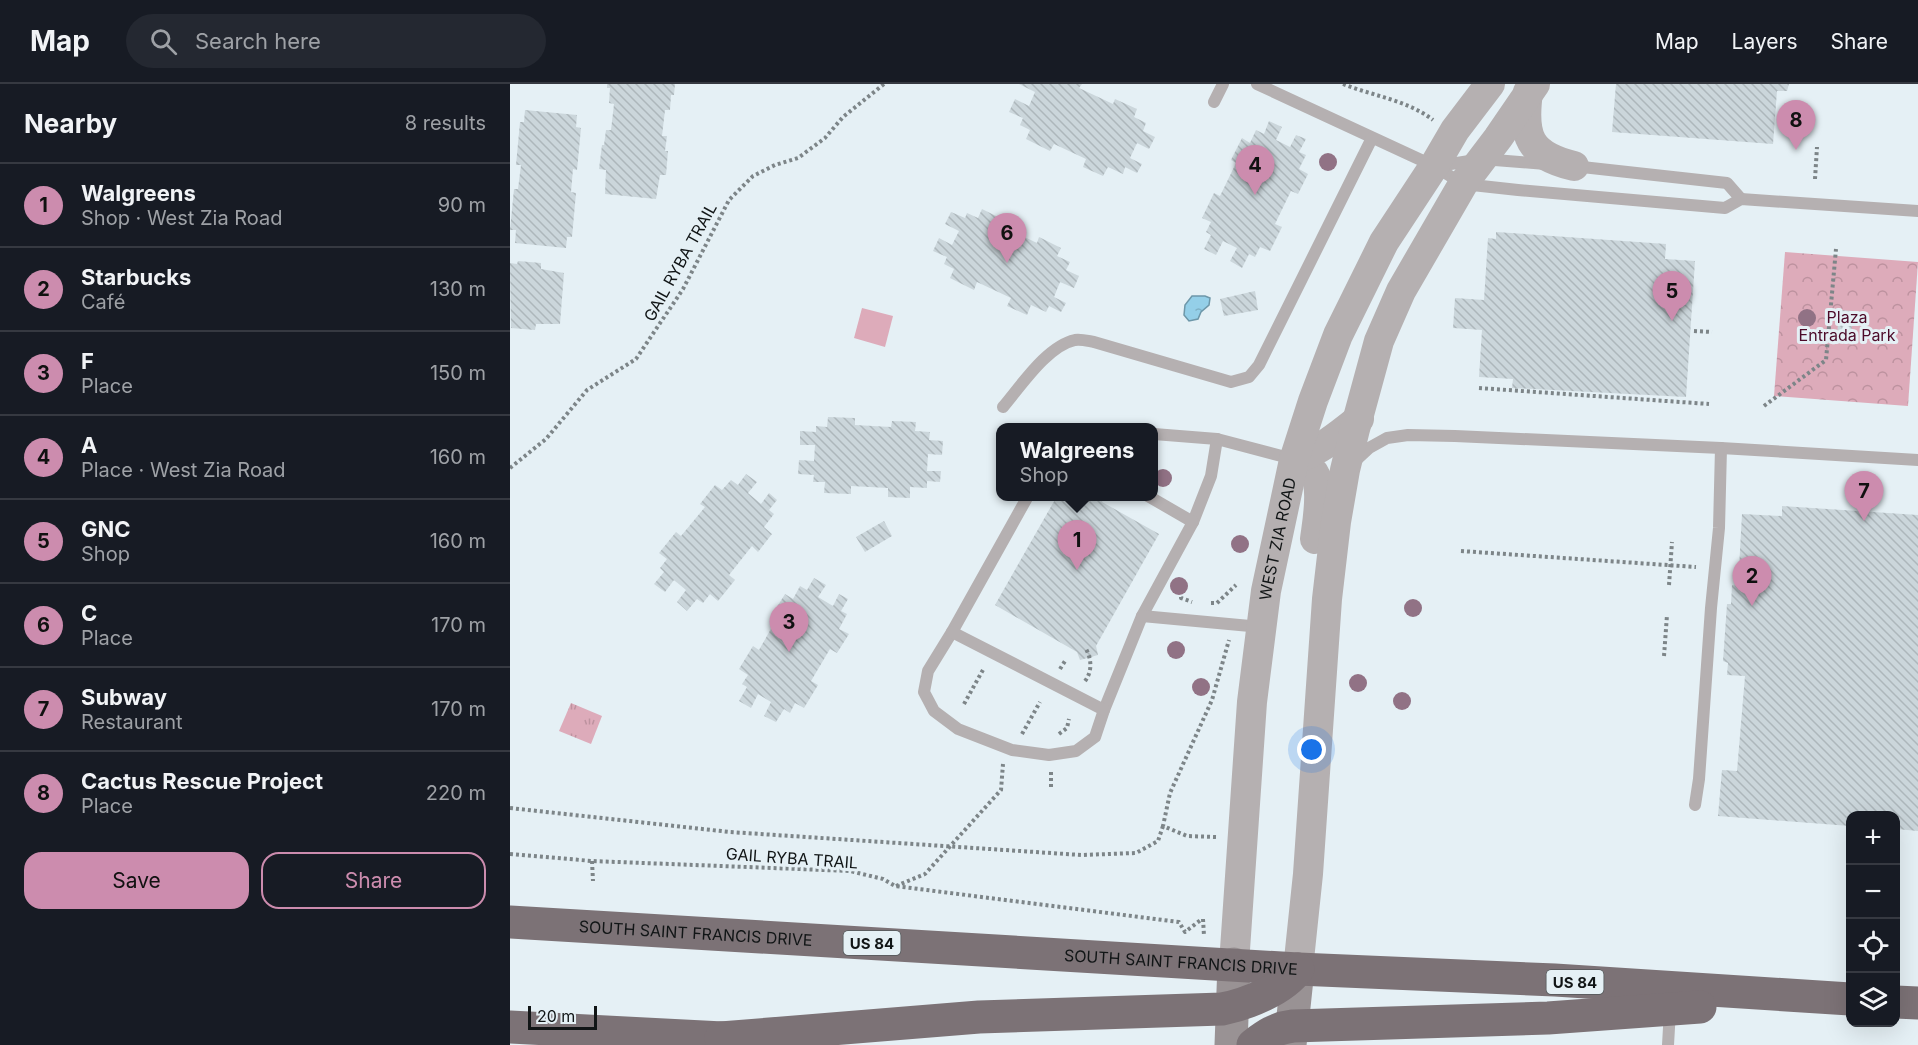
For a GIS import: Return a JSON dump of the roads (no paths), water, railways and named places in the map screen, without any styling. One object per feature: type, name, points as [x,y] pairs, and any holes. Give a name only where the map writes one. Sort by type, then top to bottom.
[{"type":"highway","name":"SOUTH SAINT FRANCIS DRIVE","points":[[510,922],[1298,969],[1555,980],[1835,998]]},
{"type":"highway","points":[[721,1038],[978,1017],[1209,1010],[1232,1007],[1281,986],[1298,969]]},
{"type":"highway","points":[[1253,1045],[1279,1028],[1291,1035],[1835,998]]},
{"type":"highway","points":[[1900,1002],[1918,1003]]},
{"type":"highway","points":[[510,1027],[846,1045]]},
{"type":"main road","name":"WEST ZIA ROAD","points":[[1231,1045],[1234,964]]},
{"type":"main road","points":[[1291,1035],[1298,969]]},
{"type":"street","name":"WEST ZIA ROAD","points":[[1234,964],[1252,702],[1266,591],[1294,460],[1312,401],[1338,335],[1384,242],[1455,130],[1490,84]]},
{"type":"street","points":[[1298,969],[1308,874],[1327,599],[1336,522],[1345,470],[1379,341],[1401,291],[1463,184],[1532,88]]},
{"type":"street","points":[[1532,88],[1525,116],[1535,147],[1554,161],[1574,166]]},
{"type":"street","points":[[1294,460],[1330,442],[1359,419]]},
{"type":"street","points":[[1294,460],[1313,473],[1318,484],[1319,500],[1310,570],[1298,744],[1308,874]]},
{"type":"lane","points":[[1214,102],[1223,84]]},
{"type":"lane","points":[[1257,84],[1434,166],[1463,184],[1725,208],[1741,199],[1918,211]]},
{"type":"lane","points":[[1003,407],[1032,372],[1059,346],[1077,339],[1231,382],[1249,377],[1258,366],[1372,138]]},
{"type":"lane","points":[[1434,166],[1482,159],[1574,166],[1727,183],[1741,199]]},
{"type":"lane","points":[[1158,434],[1217,439],[1294,460]]},
{"type":"lane","points":[[1345,470],[1368,448],[1387,438],[1408,435],[1721,448],[1918,460]]},
{"type":"lane","points":[[1025,501],[952,632],[928,670],[924,692],[934,711],[958,729],[1012,750],[1049,755],[1076,751],[1095,737],[1142,616],[1193,522],[1211,476],[1217,439]]},
{"type":"lane","points":[[1695,805],[1719,528],[1721,448]]},
{"type":"lane","points":[[1157,501],[1193,522]]},
{"type":"lane","points":[[1142,616],[1263,628]]},
{"type":"lane","points":[[952,632],[1104,710]]},
{"type":"lane","points":[[1668,1045],[1670,1009]]},
{"type":"water","points":[[1192,296],[1210,298],[1209,305],[1201,312],[1198,319],[1189,321],[1184,315],[1185,305]]},
{"type":"place","name":"Cactus Rescue Project","points":[[1796,150]]},
{"type":"place","name":"A","points":[[1255,195]]},
{"type":"place","name":"C","points":[[1007,263]]},
{"type":"place","name":"GNC","points":[[1672,321]]},
{"type":"place","name":"Subway","points":[[1864,521]]},
{"type":"place","name":"Walgreens","points":[[1077,570]]},
{"type":"place","name":"Starbucks","points":[[1752,606]]},
{"type":"place","name":"F","points":[[789,652]]},
{"type":"park label","name":"Plaza Entrada Park","points":[[1847,326]]}]
